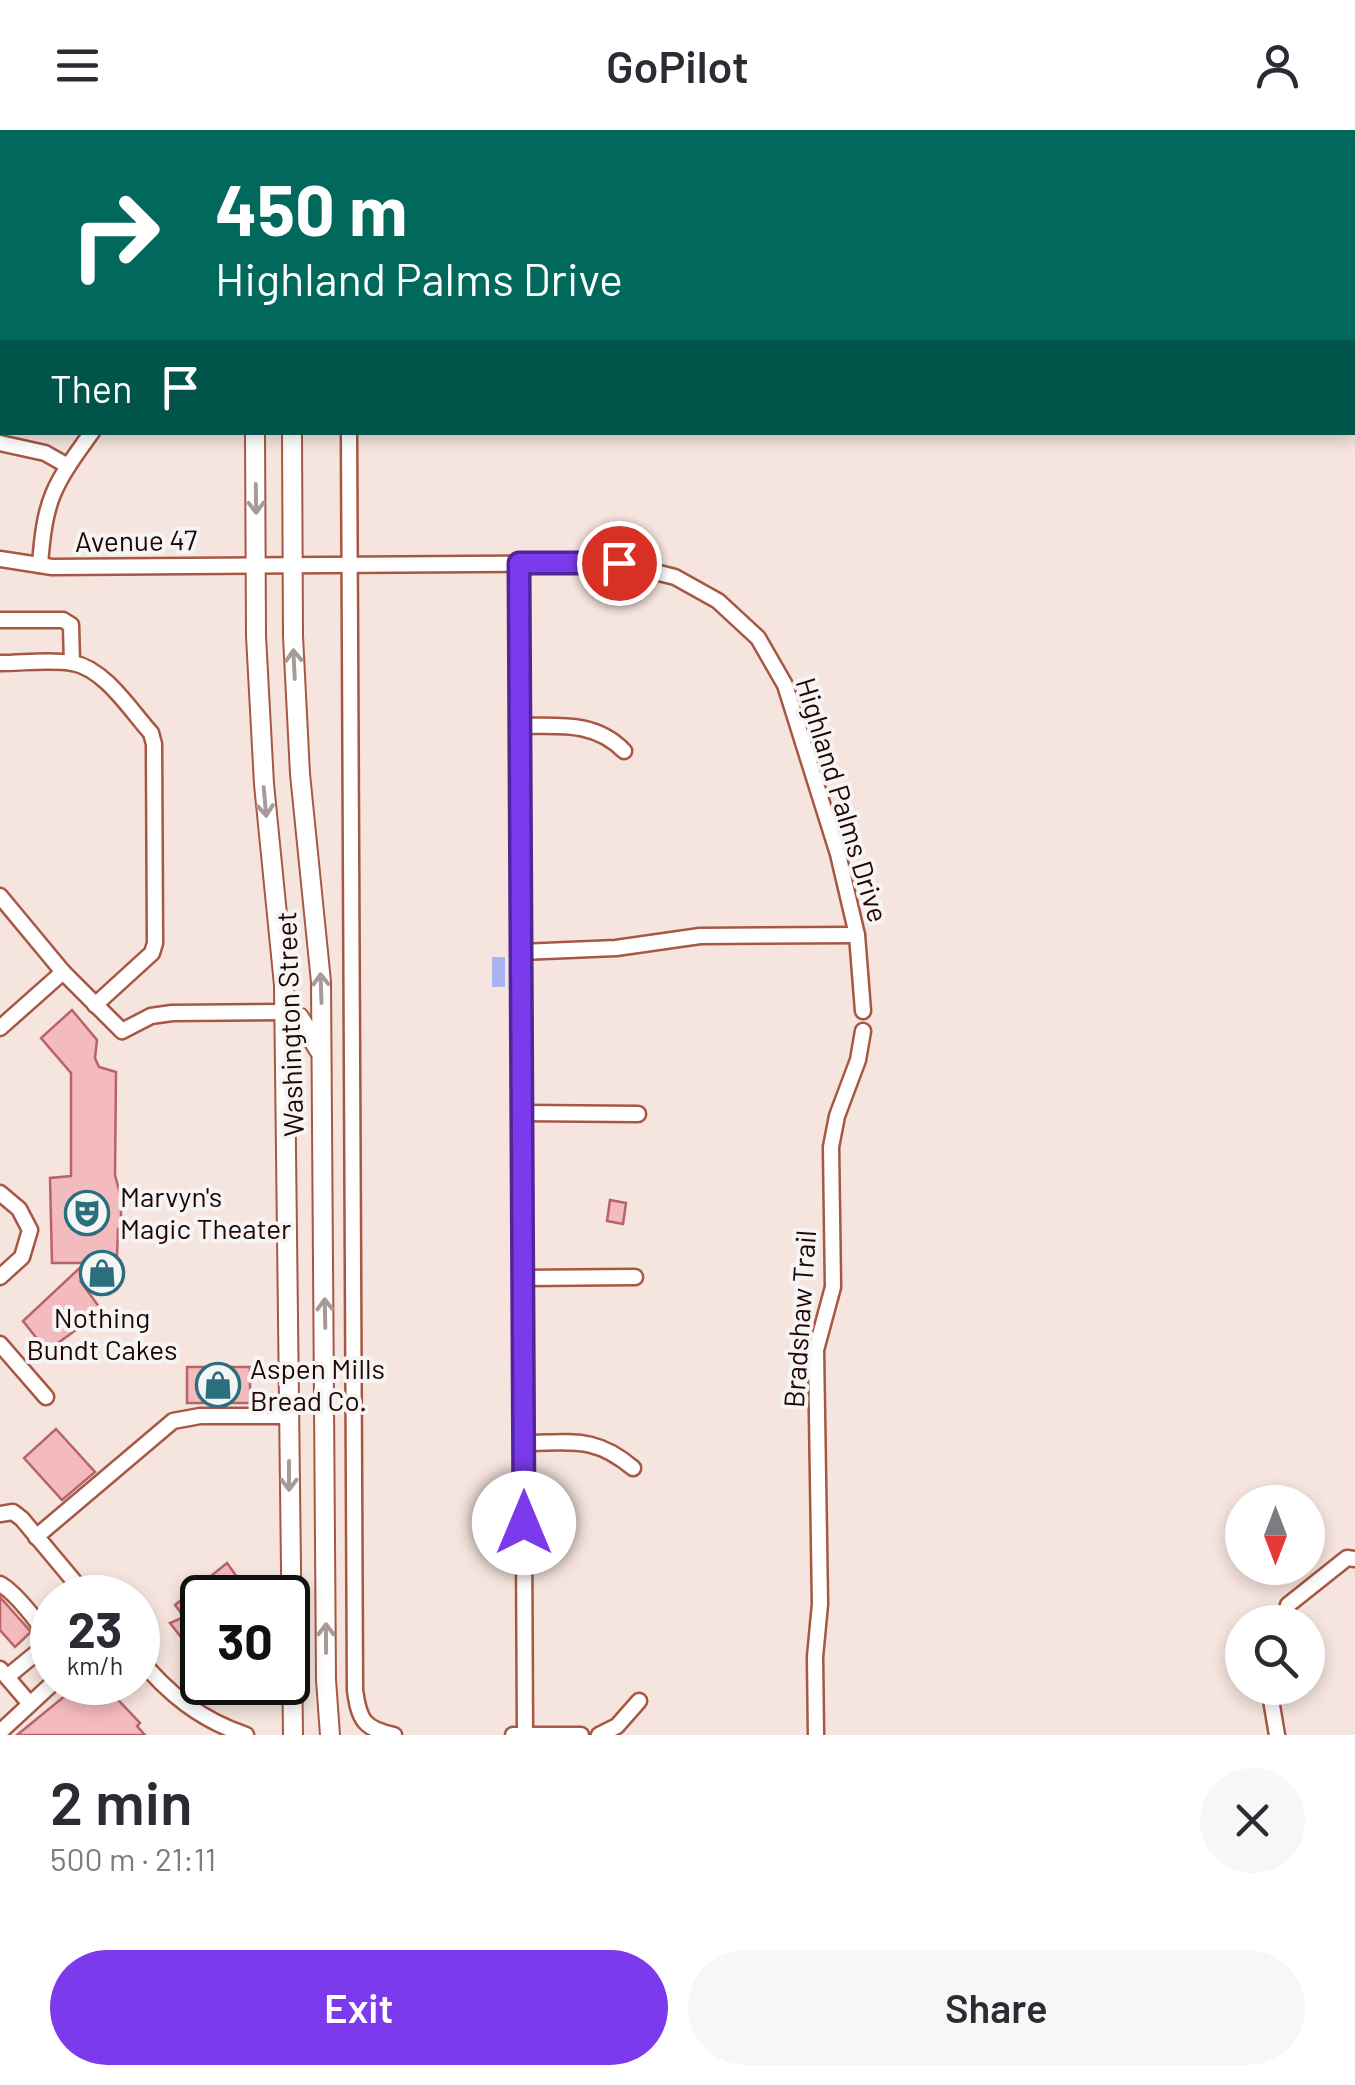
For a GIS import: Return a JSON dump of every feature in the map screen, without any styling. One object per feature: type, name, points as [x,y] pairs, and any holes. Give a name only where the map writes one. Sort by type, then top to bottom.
[{"type":"main road","name":"Washington Street","points":[[255,435],[265,565],[256,636],[264,784],[282,941],[293,1735]]},
{"type":"main road","name":"Washington Street","points":[[292,435],[292,565],[300,774],[318,938],[322,1054],[326,1680],[330,1735]]},
{"type":"main road","points":[[284,1012],[299,1017],[322,1054]]},
{"type":"street","points":[[40,565],[48,506],[56,482],[90,435]]},
{"type":"street","points":[[349,435],[355,1690],[364,1722],[376,1731],[394,1735]]},
{"type":"street","points":[[0,444],[45,453],[68,466]]},
{"type":"street","name":"Avenue 47","points":[[0,559],[40,565],[265,565]]},
{"type":"street","points":[[519,563],[524,1734]]},
{"type":"street","name":"Highland Palms Drive","points":[[265,565],[619,563],[676,576],[718,601],[758,638],[785,685],[838,854],[858,934],[863,1010]]},
{"type":"street","points":[[0,620],[63,620],[71,625],[72,662]]},
{"type":"street","points":[[0,663],[72,662],[99,676],[151,733],[155,943],[152,952],[96,1004]]},
{"type":"street","points":[[520,726],[582,726],[609,736],[624,751]]},
{"type":"street","points":[[0,896],[64,972],[122,1031],[151,1016],[172,1013],[284,1012]]},
{"type":"street","points":[[521,952],[616,948],[700,936],[858,934]]},
{"type":"street","points":[[0,1028],[64,972]]},
{"type":"street","name":"Bradshaw Trail","points":[[816,1735],[814,1657],[820,1604],[816,1350],[833,1287],[831,1148],[863,1031]]},
{"type":"street","points":[[522,1113],[638,1114]]},
{"type":"street","points":[[0,1193],[19,1210],[30,1230],[22,1258],[0,1277]]},
{"type":"street","points":[[522,1278],[635,1277]]},
{"type":"street","points":[[0,1344],[46,1398]]},
{"type":"street","points":[[36,1537],[173,1421],[200,1416],[288,1416]]},
{"type":"street","points":[[523,1443],[586,1443],[610,1448],[632,1468]]},
{"type":"street","points":[[0,1514],[13,1512],[68,1575]]},
{"type":"street","points":[[1289,1605],[1346,1558],[1355,1560]]},
{"type":"street","points":[[0,1584],[39,1624],[45,1637],[40,1650],[4,1673],[30,1704],[2,1724]]},
{"type":"street","points":[[160,1680],[212,1724],[246,1735]]},
{"type":"street","points":[[599,1735],[617,1726],[639,1700]]},
{"type":"street","points":[[1272,1705],[1278,1735]]},
{"type":"street","points":[[514,1735],[582,1735]]},
{"type":"shaded area","points":[[492,957],[505,957],[505,987],[492,987]]},
{"type":"building","points":[[72,1010],[97,1040],[95,1058],[99,1067],[116,1072],[115,1175],[121,1198],[121,1227],[117,1257],[113,1257],[113,1284],[81,1282],[102,1311],[47,1351],[23,1321],[85,1263],[52,1263],[50,1178],[71,1176],[71,1073],[41,1038]]},
{"type":"building","points":[[610,1200],[626,1203],[623,1224],[607,1221]]},
{"type":"building","name":"Aspen Mills Bread Co.","points":[[187,1367],[250,1367],[250,1403],[187,1403]]},
{"type":"building","points":[[56,1429],[95,1472],[62,1500],[24,1458]]},
{"type":"building","points":[[227,1563],[236,1575],[212,1575]]},
{"type":"building","points":[[0,1597],[30,1633],[15,1647],[0,1630]]},
{"type":"building","points":[[180,1619],[180,1636],[170,1623]]},
{"type":"building","points":[[54,1705],[123,1705],[140,1723],[137,1726],[145,1735],[17,1735]]},
{"type":"place","name":"Marvyn's Magic Theater","points":[[87,1213]]},
{"type":"place","name":"Nothing Bundt Cakes","points":[[102,1273]]},
{"type":"place","name":"Aspen Mills Bread Co.","points":[[218,1385]]},
{"type":"route","points":[[524,1523],[519,563],[619,563]]}]
